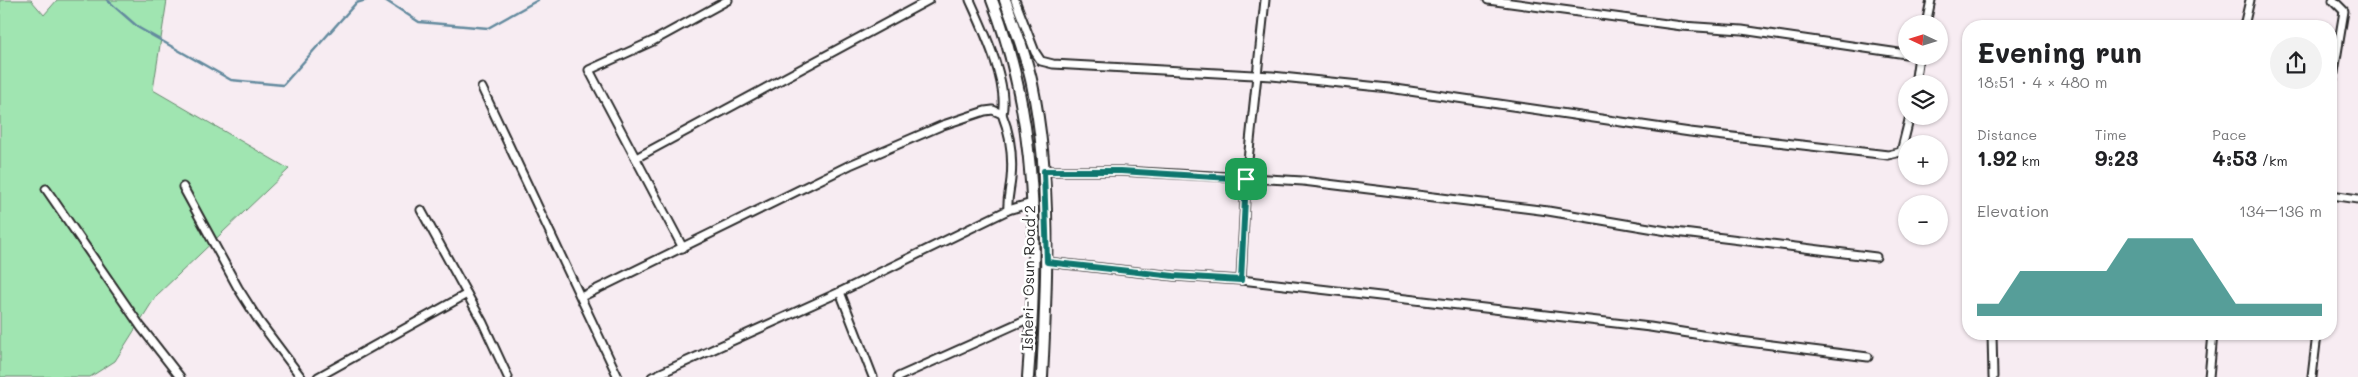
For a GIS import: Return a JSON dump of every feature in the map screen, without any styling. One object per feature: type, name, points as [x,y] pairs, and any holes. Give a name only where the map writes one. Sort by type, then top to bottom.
[{"type":"main road","points":[[992,0],[1005,35],[1026,132],[1032,203],[1032,317],[1028,377]]},
{"type":"main road","name":"Isheri- Osun Road 2","points":[[1005,0],[1032,84],[1044,171],[1047,262],[1042,377]]},
{"type":"street","points":[[683,248],[589,70],[653,41],[728,0]]},
{"type":"street","points":[[636,158],[929,0]]},
{"type":"street","points":[[970,0],[1002,89],[1004,104],[1002,114],[1011,150],[1011,182],[1008,193],[1008,210]]},
{"type":"street","points":[[1015,0],[1034,52],[1041,60],[1054,64],[1257,75],[1389,88],[1690,132],[1888,155],[1901,152],[1908,125]]},
{"type":"street","points":[[1241,280],[1246,179],[1264,0]]},
{"type":"street","points":[[1488,0],[1682,26],[1742,30],[1898,53]]},
{"type":"street","points":[[1928,15],[1931,0]]},
{"type":"street","points":[[2245,20],[2250,0]]},
{"type":"street","points":[[2333,0],[2344,10],[2337,53]]},
{"type":"street","points":[[482,88],[618,377]]},
{"type":"street","points":[[581,297],[850,166],[944,124],[985,111],[993,110],[1002,114]]},
{"type":"street","points":[[1044,171],[1131,172],[1312,182],[1548,211],[1667,231],[1827,253],[1876,257]]},
{"type":"street","points":[[183,186],[238,288],[259,321],[301,377]]},
{"type":"street","points":[[46,189],[141,327],[180,377]]},
{"type":"street","points":[[2337,196],[2358,199]]},
{"type":"street","points":[[652,377],[840,292],[1008,210],[1032,203]]},
{"type":"street","points":[[421,210],[467,294],[508,377]]},
{"type":"street","points":[[1047,262],[1174,276],[1241,280],[1650,327],[1740,341],[1868,357]]},
{"type":"street","points":[[840,292],[873,377]]},
{"type":"street","points":[[318,377],[467,294]]},
{"type":"street","points":[[898,377],[1032,317]]},
{"type":"street","points":[[1992,340],[1993,377]]},
{"type":"street","points":[[2209,377],[2212,340]]},
{"type":"street","points":[[2312,377],[2316,340]]},
{"type":"green space","points":[[0,0],[31,0],[44,15],[57,0],[167,0],[153,90],[289,169],[156,296],[115,361],[90,377],[0,377]]},
{"type":"waterway","points":[[107,0],[139,28],[231,80],[283,85],[356,3],[366,0]]},
{"type":"waterway","points":[[385,0],[419,22],[488,28],[538,0]]},
{"type":"route","points":[[1044,171],[1121,171],[1246,179],[1241,280],[1174,276],[1047,262],[1044,171]]}]
